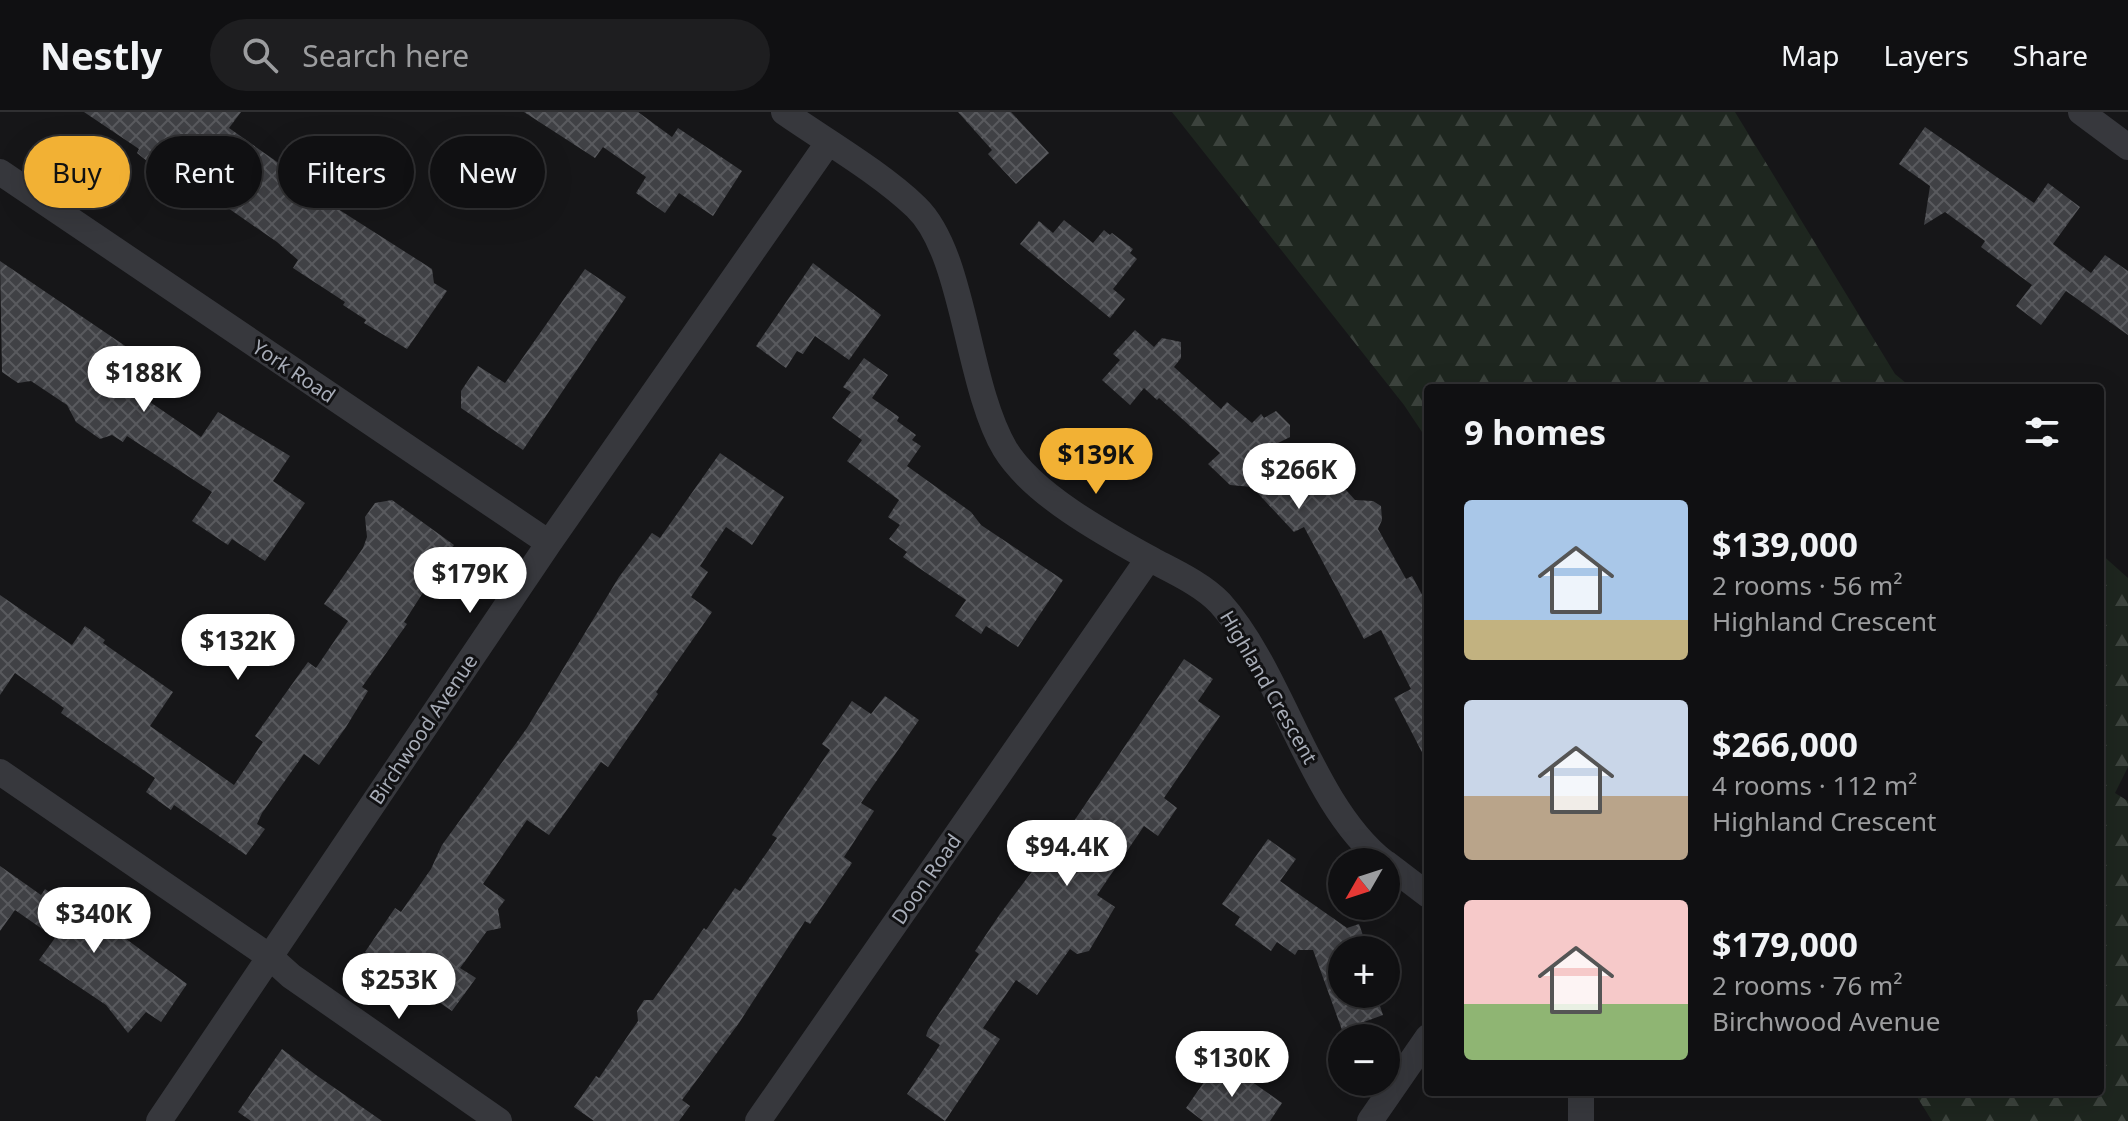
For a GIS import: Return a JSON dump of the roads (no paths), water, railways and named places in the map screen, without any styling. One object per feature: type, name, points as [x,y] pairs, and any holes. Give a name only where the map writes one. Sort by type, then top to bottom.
[{"type":"street","name":"Highland Crescent","points":[[784,112],[917,207],[935,234],[950,269],[980,393],[1015,461],[1052,495],[1219,601],[1247,642],[1338,809],[1372,848]]},
{"type":"street","points":[[2081,112],[2128,147]]},
{"type":"street","name":"Birchwood Avenue","points":[[159,1121],[549,543],[828,143]]},
{"type":"street","name":"York Road","points":[[0,172],[549,543]]},
{"type":"street","name":"Doon Road","points":[[758,1121],[1149,558]]},
{"type":"street","points":[[0,772],[270,957],[291,976],[499,1121]]},
{"type":"street","name":"Highland Crescent","points":[[1400,874],[1424,892]]},
{"type":"street","points":[[1370,1121],[1424,1043]]},
{"type":"street","points":[[1581,1096],[1581,1121]]}]
